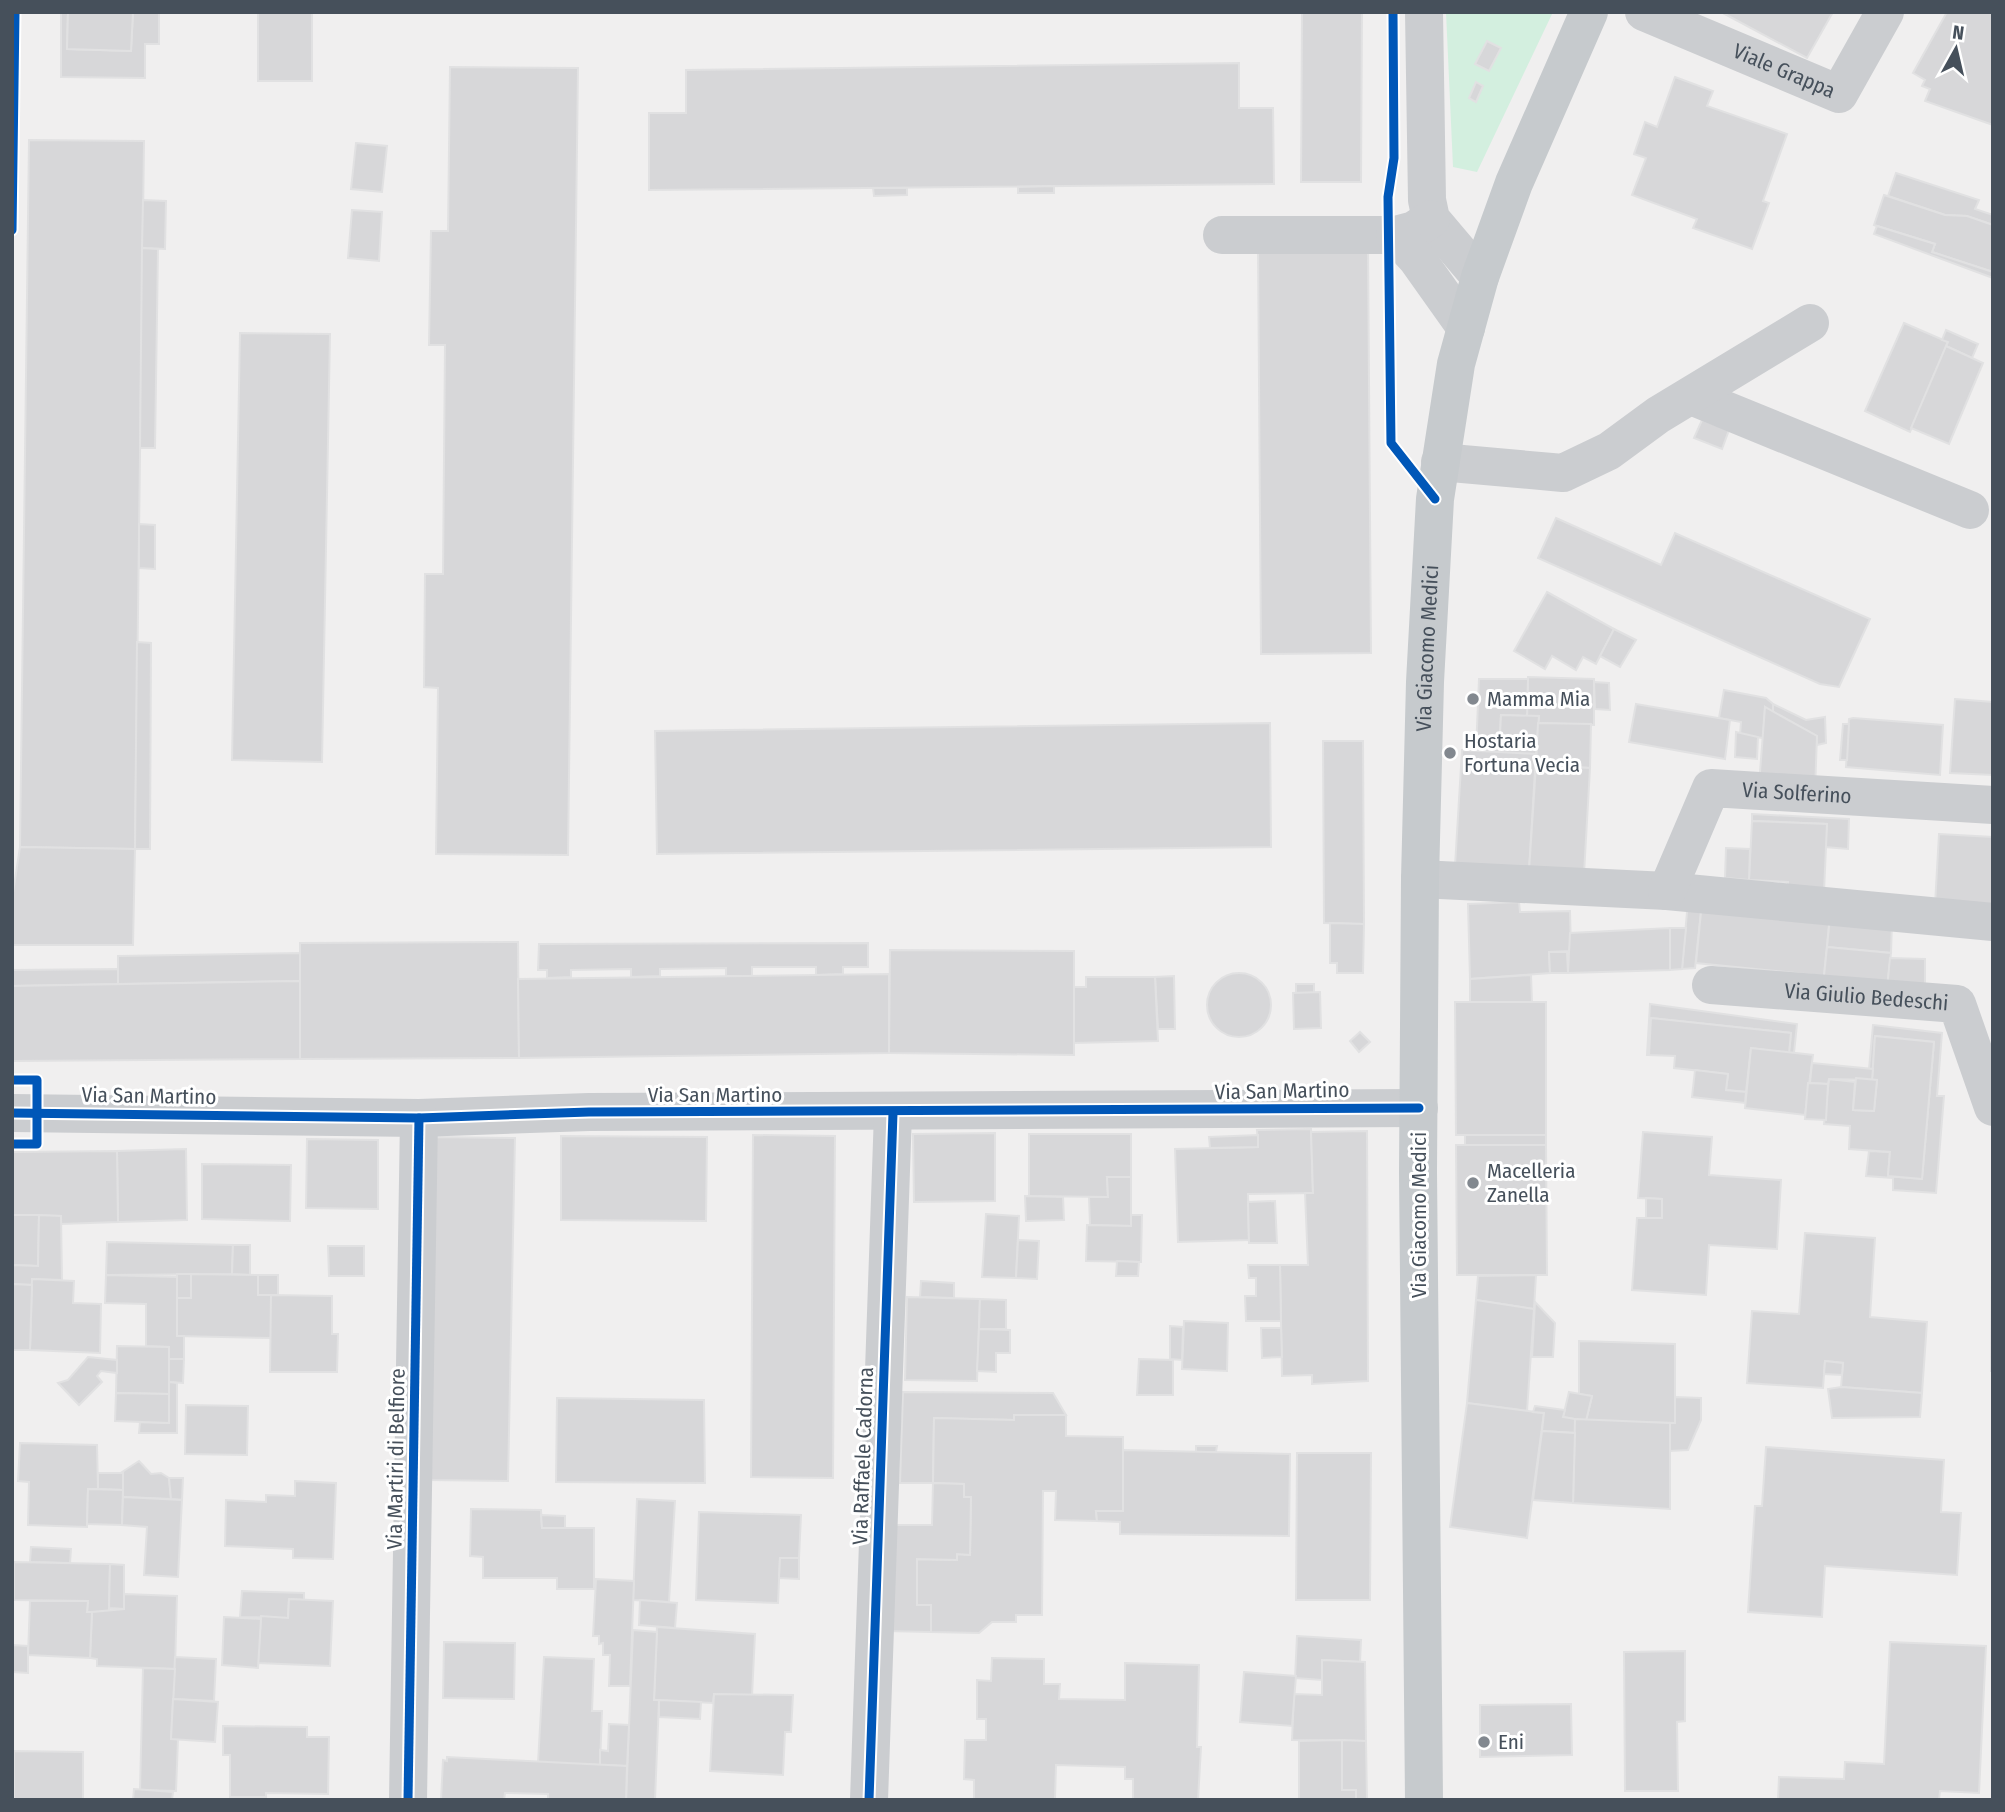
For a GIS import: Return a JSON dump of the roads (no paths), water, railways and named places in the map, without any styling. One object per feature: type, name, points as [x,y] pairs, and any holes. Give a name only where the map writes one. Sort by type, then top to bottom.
[{"type":"main road","points":[[1480,277],[1514,183],[1589,12]]},
{"type":"main road","name":"Via Giacomo Medici","points":[[1424,1800],[1419,1108],[1420,879],[1429,586],[1440,462],[1456,364],[1480,277]]},
{"type":"street","points":[[1424,12],[1427,200],[1431,219],[1480,277]]},
{"type":"street","name":"Viale Grappa","points":[[1644,12],[1839,94],[1885,12]]},
{"type":"street","points":[[1222,235],[1395,235],[1414,230],[1431,219]]},
{"type":"street","points":[[1395,235],[1418,258],[1466,328]]},
{"type":"street","points":[[1440,462],[1563,473],[1609,451],[1658,415],[1810,323]]},
{"type":"street","points":[[1691,396],[1970,510]]},
{"type":"street","name":"Via Solferino","points":[[1667,891],[1711,788],[1993,804]]},
{"type":"street","points":[[1420,879],[1667,891],[1993,922]]},
{"type":"street","name":"Via Giulio Bedeschi","points":[[1711,985],[1957,1004],[1993,1107]]},
{"type":"street","name":"Via San Martino","points":[[12,1113],[419,1118],[589,1112],[893,1113],[1419,1108]]},
{"type":"street","name":"Via Raffaele Cadorna","points":[[869,1800],[893,1113]]},
{"type":"street","name":"Via Martiri di Belfiore","points":[[408,1800],[419,1118]]},
{"type":"place","name":"Mamma Mia","points":[[1473,699]]},
{"type":"place","name":"Hostaria Fortuna Vecia","points":[[1450,753]]},
{"type":"place","name":"Macelleria Zanella","points":[[1473,1183]]},
{"type":"place","name":"Eni","points":[[1484,1742]]}]
